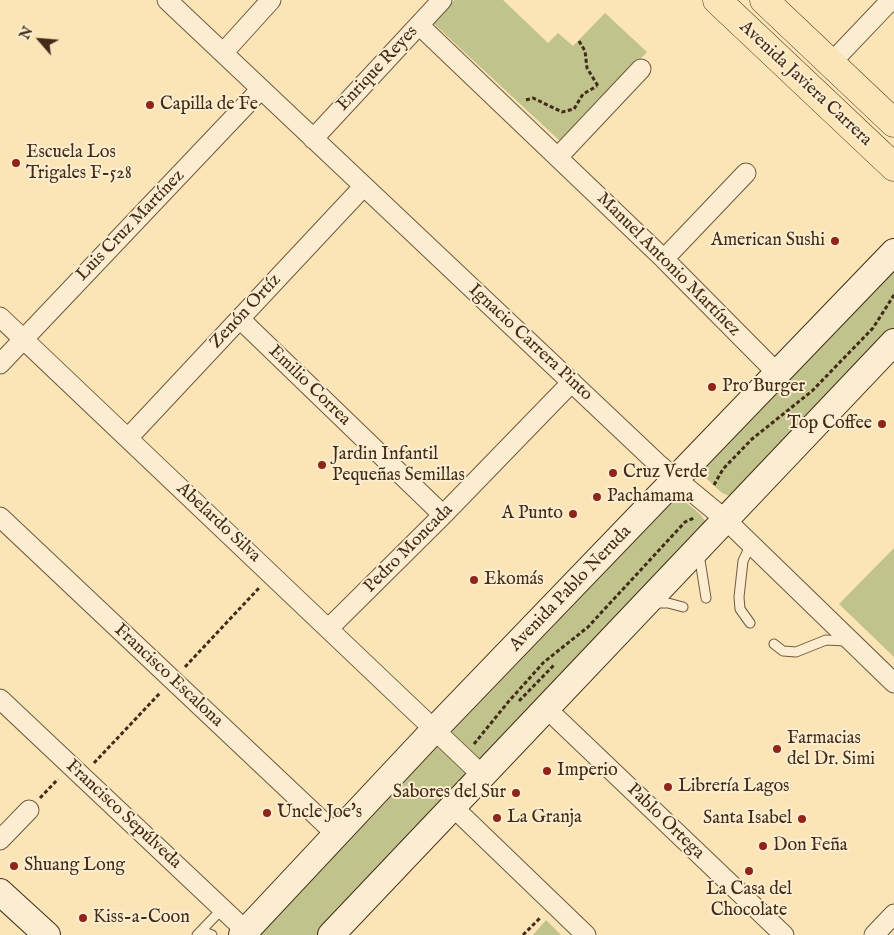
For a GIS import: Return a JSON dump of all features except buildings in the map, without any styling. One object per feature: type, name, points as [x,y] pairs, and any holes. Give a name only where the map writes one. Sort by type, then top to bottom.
[{"type":"main road","name":"Avenida Javiera Carrera","points":[[717,0],[894,167]]},
{"type":"main road","name":"Avenida Javiera Carrera","points":[[764,0],[894,123]]},
{"type":"main road","name":"Avenida Pablo Neruda","points":[[244,933],[434,730],[894,252]]},
{"type":"main road","points":[[331,935],[453,807],[480,763],[546,708],[894,342]]},
{"type":"main road","points":[[3,900],[47,935]]},
{"type":"street","name":"Ignacio Carrera Pinto","points":[[167,0],[676,480],[726,520],[894,683]]},
{"type":"street","points":[[223,53],[271,0]]},
{"type":"street","name":"Enrique Reyes","points":[[314,138],[442,0]]},
{"type":"street","points":[[831,63],[892,0]]},
{"type":"street","name":"Manuel Antonio Martínez","points":[[419,25],[664,259],[778,374]]},
{"type":"street","points":[[558,157],[641,69]]},
{"type":"street","name":"Luis Cruz Martínez","points":[[0,364],[261,89]]},
{"type":"street","points":[[664,259],[746,173]]},
{"type":"street","name":"Zenón Ortíz","points":[[128,438],[364,186]]},
{"type":"street","name":"Abelardo Silva","points":[[0,318],[329,628],[434,730]]},
{"type":"street","name":"Emilio Correa","points":[[240,319],[444,515]]},
{"type":"street","name":"Pedro Moncada","points":[[329,628],[444,515],[572,382]]},
{"type":"street","name":"Francisco Escalona","points":[[0,517],[337,835]]},
{"type":"street","name":"Francisco Sepúlveda","points":[[0,699],[222,909],[244,933]]},
{"type":"street","name":"Pablo Ortega","points":[[546,708],[784,935]]},
{"type":"street","points":[[434,730],[480,763]]},
{"type":"street","points":[[453,807],[586,935]]},
{"type":"street","points":[[0,840],[29,810]]},
{"type":"street","points":[[874,935],[894,914]]},
{"type":"lane","points":[[750,623],[740,609],[739,597],[742,561],[751,544]]},
{"type":"lane","points":[[700,546],[699,561],[705,582],[706,598]]},
{"type":"lane","points":[[646,604],[668,603],[683,607]]},
{"type":"lane","points":[[774,644],[783,651],[796,652],[826,640],[844,640],[852,643]]},
{"type":"lane","points":[[199,933],[222,909]]},
{"type":"lane","points":[[199,933],[212,935]]},
{"type":"path","points":[[579,41],[585,51],[587,68],[598,86],[609,92],[613,99]]},
{"type":"path","points":[[503,106],[533,98],[562,112],[574,109],[583,94],[598,86]]},
{"type":"path","points":[[713,484],[723,469],[752,439],[819,384],[873,328],[894,295]]},
{"type":"path","points":[[480,763],[472,746],[509,701],[544,662],[588,627],[685,522]]},
{"type":"path","points":[[29,810],[70,765]]},
{"type":"path","points":[[523,935],[553,904]]},
{"type":"green space","points":[[454,0],[503,0],[548,43],[558,33],[573,46],[605,13],[647,52],[561,142],[433,23]]},
{"type":"green space","points":[[894,265],[894,328],[732,497],[722,493],[706,478],[701,468]]},
{"type":"green space","points":[[676,494],[701,515],[707,524],[488,755],[477,759],[466,771],[460,785],[317,935],[253,935]]},
{"type":"green space","points":[[894,548],[894,657],[839,604]]},
{"type":"green space","points":[[546,920],[561,935],[533,935]]},
{"type":"place","name":"Capilla de Fe","points":[[150,105]]},
{"type":"place","name":"Escuela Los Trigales F-528","points":[[16,163]]},
{"type":"place","name":"American Sushi","points":[[835,241]]},
{"type":"place","name":"Pro Burger","points":[[712,387]]},
{"type":"place","name":"Top Coffee","points":[[882,424]]},
{"type":"place","name":"Jardin Infantil Pequeñas Semillas","points":[[322,465]]},
{"type":"place","name":"Cruz Verde","points":[[613,473]]},
{"type":"place","name":"Pachamama","points":[[597,497]]},
{"type":"place","name":"A Punto","points":[[573,514]]},
{"type":"place","name":"Ekomás","points":[[474,580]]},
{"type":"place","name":"Farmacias del Dr. Simi","points":[[777,749]]},
{"type":"place","name":"Imperio","points":[[547,771]]},
{"type":"place","name":"Librería Lagos","points":[[668,787]]},
{"type":"place","name":"Sabores del Sur","points":[[516,793]]},
{"type":"place","name":"Uncle Joe's","points":[[267,813]]},
{"type":"place","name":"La Granja","points":[[497,818]]},
{"type":"place","name":"Santa Isabel","points":[[802,819]]},
{"type":"place","name":"Don Feña","points":[[763,846]]},
{"type":"place","name":"Shuang Long","points":[[14,866]]},
{"type":"place","name":"La Casa del Chocolate","points":[[749,871]]},
{"type":"place","name":"Kiss-a-Coon","points":[[83,918]]}]
